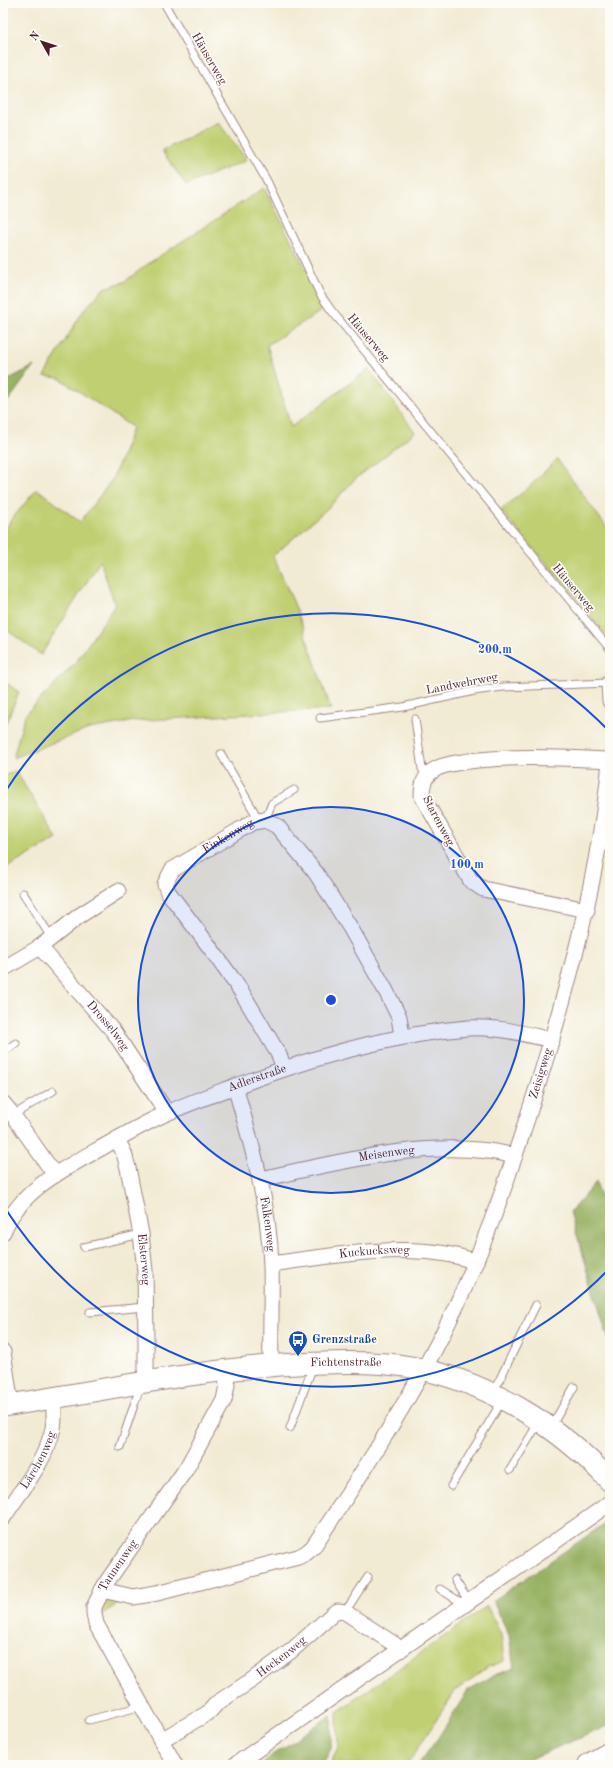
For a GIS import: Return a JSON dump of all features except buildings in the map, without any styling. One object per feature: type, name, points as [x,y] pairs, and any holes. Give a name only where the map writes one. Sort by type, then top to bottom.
[{"type":"highway","points":[[589,1765],[610,1753]]},
{"type":"street","points":[[610,683],[610,701]]},
{"type":"street","points":[[427,775],[435,769],[458,763],[500,758],[543,757],[610,761]]},
{"type":"street","name":"Zeisigweg","points":[[423,1370],[444,1330],[476,1262],[515,1156],[552,1040],[587,910],[601,839],[610,761]]},
{"type":"street","name":"Starenweg","points":[[427,775],[423,782],[422,796],[471,881],[476,886],[483,889],[587,910]]},
{"type":"street","name":"Finkenweg","points":[[284,1068],[279,1055],[241,991],[210,946],[168,892],[165,884],[172,870],[252,822],[262,820],[277,826],[316,873],[352,928],[399,1017],[402,1036]]},
{"type":"street","points":[[3,969],[45,942],[118,891]]},
{"type":"street","name":"Drosselweg","points":[[45,942],[114,1032],[167,1113]]},
{"type":"street","name":"Adlerstraße","points":[[3,1232],[19,1204],[55,1175],[117,1139],[167,1113],[284,1068],[349,1049],[402,1036],[469,1028],[503,1029],[552,1040]]},
{"type":"street","name":"Falkenweg","points":[[235,1086],[250,1136],[260,1179],[271,1264],[271,1365]]},
{"type":"street","points":[[3,1103],[13,1114],[55,1175]]},
{"type":"street","name":"Elsterweg","points":[[117,1139],[124,1153],[128,1168],[141,1234],[145,1271],[146,1372],[142,1382]]},
{"type":"street","name":"Meisenweg","points":[[260,1179],[351,1160],[431,1150],[485,1150],[515,1156]]},
{"type":"street","name":"Kuckucksweg","points":[[271,1264],[376,1251],[442,1253],[456,1255],[476,1262]]},
{"type":"street","points":[[3,1352],[7,1405]]},
{"type":"street","name":"Fichtenstraße","points":[[7,1405],[142,1382],[271,1365],[315,1363],[383,1364],[423,1370],[460,1381],[498,1397],[545,1425],[574,1447],[610,1481]]},
{"type":"street","points":[[102,1590],[133,1597],[157,1593],[306,1554],[313,1547],[363,1471],[423,1370]]},
{"type":"street","name":"Tannenweg","points":[[175,1765],[96,1624],[94,1607],[112,1574],[161,1506],[199,1449],[224,1400],[227,1385],[226,1371]]},
{"type":"street","name":"Lärchenweg","points":[[3,1518],[26,1483],[46,1447],[54,1424],[53,1397]]},
{"type":"street","points":[[236,1765],[610,1503]]},
{"type":"street","name":"Heckenweg","points":[[161,1740],[208,1713],[217,1703],[291,1652],[334,1613],[338,1611],[345,1612]]},
{"type":"street","points":[[345,1612],[394,1644],[400,1650]]},
{"type":"lane","name":"Häuserweg","points":[[164,3],[267,181],[320,294],[331,310],[610,649]]},
{"type":"lane","name":"Landwehrweg","points":[[320,718],[403,707],[503,687],[610,683]]},
{"type":"lane","points":[[415,719],[422,769],[427,775]]},
{"type":"lane","points":[[221,754],[262,820],[272,803],[294,790]]},
{"type":"lane","points":[[23,893],[45,942]]},
{"type":"lane","points":[[3,1052],[16,1044]]},
{"type":"lane","points":[[13,1114],[53,1091]]},
{"type":"lane","points":[[84,1247],[141,1234]]},
{"type":"lane","points":[[451,1486],[498,1397],[536,1305]]},
{"type":"lane","points":[[90,1312],[146,1307]]},
{"type":"lane","points":[[290,1428],[315,1363]]},
{"type":"lane","points":[[120,1447],[142,1382]]},
{"type":"lane","points":[[510,1470],[574,1387]]},
{"type":"lane","points":[[345,1612],[368,1577]]},
{"type":"lane","points":[[455,1580],[467,1603]]},
{"type":"lane","points":[[440,1589],[467,1603]]},
{"type":"lane","points":[[89,1720],[142,1706]]},
{"type":"green space","points":[[218,122],[247,160],[186,185],[162,151]]},
{"type":"green space","points":[[264,188],[326,308],[267,345],[291,427],[369,369],[415,432],[354,480],[330,506],[273,556],[296,608],[331,709],[134,721],[89,729],[13,758],[25,715],[76,662],[115,605],[100,561],[41,655],[3,627],[3,534],[11,520],[37,489],[80,522],[111,481],[125,450],[132,427],[59,378],[44,376],[83,311],[104,288],[124,282],[152,261]]},
{"type":"green space","points":[[34,366],[3,408],[3,382]]},
{"type":"green space","points":[[557,459],[610,532],[610,640],[569,589],[500,510],[527,489]]},
{"type":"green space","points":[[3,681],[19,692],[3,730]]},
{"type":"green space","points":[[16,771],[57,839],[3,870],[3,776]]},
{"type":"green space","points":[[596,1182],[610,1223],[610,1344],[570,1212]]},
{"type":"green space","points":[[610,1520],[610,1725],[516,1765],[418,1765],[438,1738],[468,1690],[497,1674],[514,1668],[509,1635],[493,1601]]},
{"type":"green space","points":[[112,1599],[123,1601],[100,1615],[103,1605]]},
{"type":"green space","points":[[487,1606],[501,1635],[504,1661],[488,1667],[455,1691],[407,1765],[330,1765],[338,1748],[337,1712]]},
{"type":"green space","points":[[331,1715],[331,1749],[322,1765],[259,1765]]},
{"type":"place","name":"Grenzstraße","points":[[298,1357]]}]
